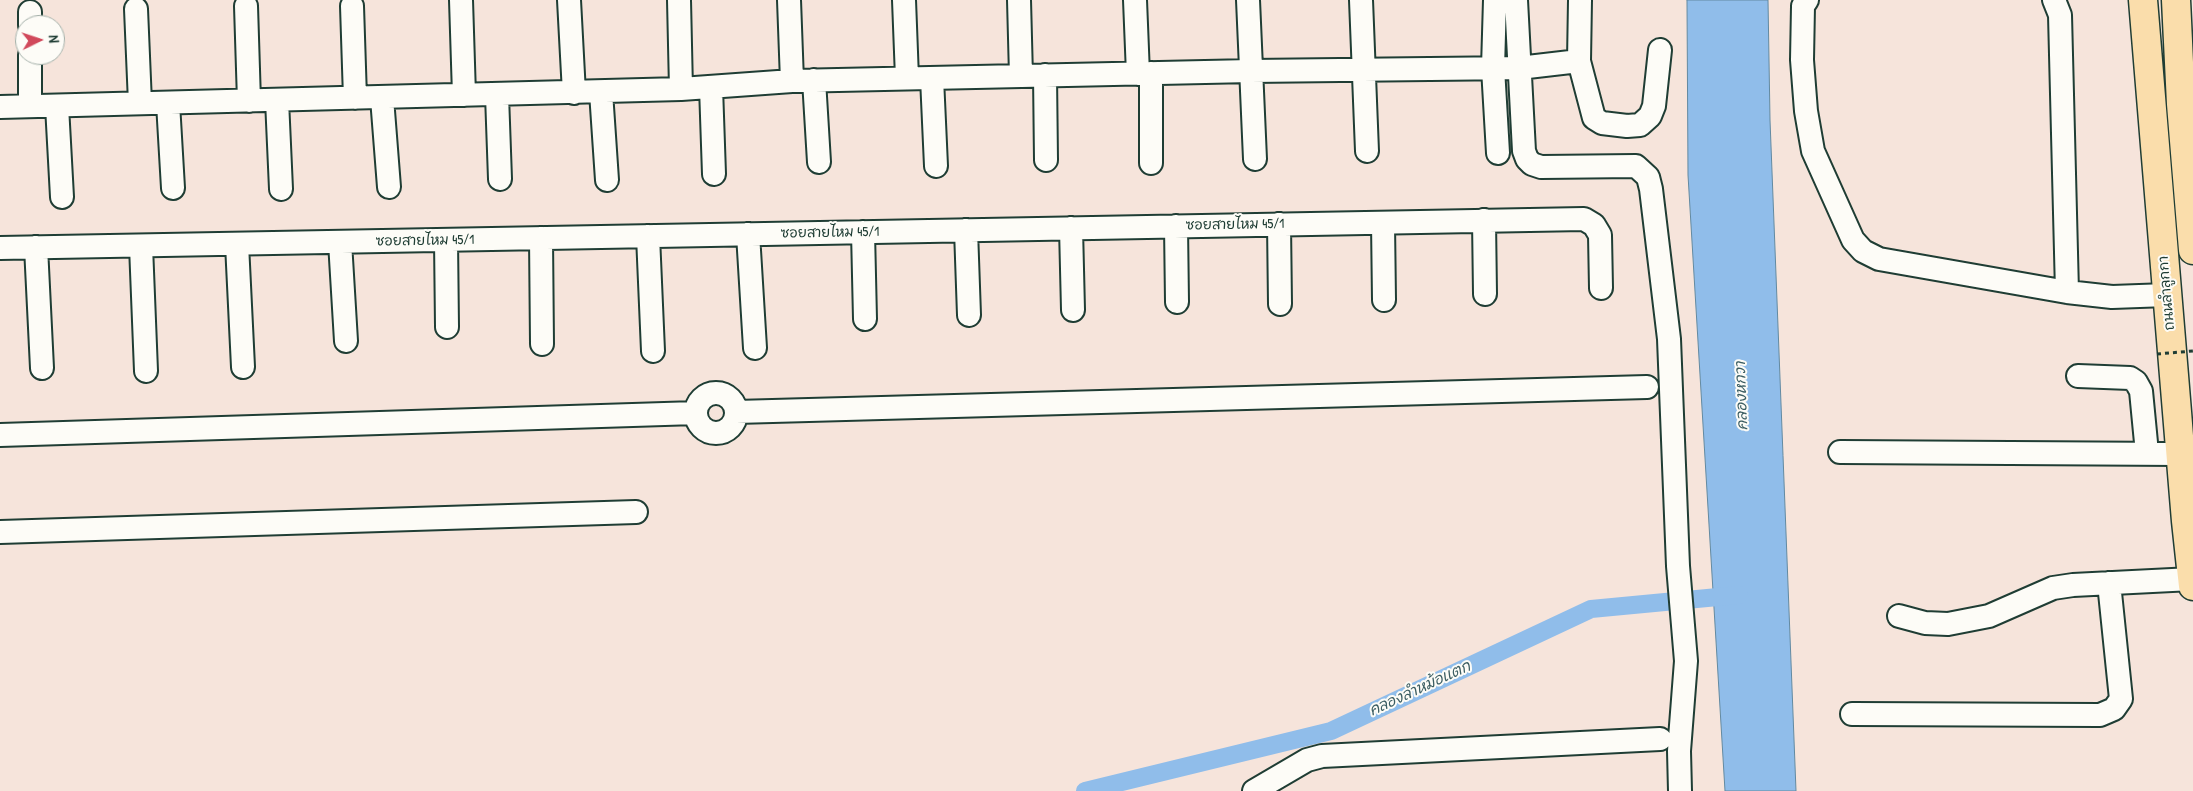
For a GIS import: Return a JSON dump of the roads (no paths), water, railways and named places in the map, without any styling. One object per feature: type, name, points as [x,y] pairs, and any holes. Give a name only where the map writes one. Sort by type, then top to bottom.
[{"type":"main road","name":"ถนนลำลูกกา","points":[[2143,0],[2180,454],[2193,582]]},
{"type":"main road","points":[[2176,0],[2181,104],[2193,250]]},
{"type":"street","points":[[461,0],[464,95]]},
{"type":"street","points":[[569,0],[574,92]]},
{"type":"street","points":[[679,0],[681,89]]},
{"type":"street","points":[[789,0],[792,80]]},
{"type":"street","points":[[904,0],[907,78]]},
{"type":"street","points":[[1019,0],[1021,76]]},
{"type":"street","points":[[1135,0],[1144,73],[1151,163]]},
{"type":"street","points":[[1248,0],[1255,159]]},
{"type":"street","points":[[1361,0],[1367,151]]},
{"type":"street","points":[[1495,0],[1493,68],[1498,153]]},
{"type":"street","points":[[1516,0],[1524,150],[1532,164],[1541,167],[1636,166],[1648,177],[1669,338],[1678,566],[1686,661],[1680,750],[1680,791]]},
{"type":"street","points":[[1580,0],[1579,61],[1594,118],[1602,123],[1627,126],[1640,125],[1650,116],[1654,106],[1660,50]]},
{"type":"street","points":[[1806,0],[1803,6],[1802,60],[1806,111],[1813,151],[1853,240],[1862,251],[1879,259],[2067,292],[2112,297],[2167,295]]},
{"type":"street","points":[[2054,0],[2060,15],[2067,292]]},
{"type":"street","points":[[246,6],[249,101]]},
{"type":"street","points":[[352,6],[355,98]]},
{"type":"street","points":[[136,9],[140,103]]},
{"type":"street","points":[[0,107],[601,92],[681,89],[792,80],[1364,69],[1519,68],[1579,61]]},
{"type":"street","points":[[30,65],[30,106]]},
{"type":"street","points":[[1045,75],[1046,160]]},
{"type":"street","points":[[932,78],[936,166]]},
{"type":"street","points":[[814,80],[820,162]]},
{"type":"street","points":[[711,87],[714,174]]},
{"type":"street","points":[[601,92],[608,180]]},
{"type":"street","points":[[497,95],[500,179]]},
{"type":"street","points":[[382,98],[388,187]]},
{"type":"street","points":[[277,100],[281,189]]},
{"type":"street","points":[[168,103],[173,188]]},
{"type":"street","points":[[57,106],[62,197]]},
{"type":"street","name":"ซอยสายไหม 45/1","points":[[0,248],[1584,219],[1594,225],[1600,235],[1601,288]]},
{"type":"street","points":[[1484,220],[1485,294]]},
{"type":"street","points":[[1383,222],[1384,300]]},
{"type":"street","points":[[1279,224],[1280,304]]},
{"type":"street","points":[[1176,226],[1177,302]]},
{"type":"street","points":[[1071,228],[1073,310]]},
{"type":"street","points":[[966,230],[969,315]]},
{"type":"street","points":[[863,232],[865,319]]},
{"type":"street","points":[[748,234],[754,348]]},
{"type":"street","points":[[648,236],[653,351]]},
{"type":"street","points":[[541,238],[542,344]]},
{"type":"street","points":[[446,240],[447,327]]},
{"type":"street","points":[[340,242],[346,341]]},
{"type":"street","points":[[236,244],[244,367]]},
{"type":"street","points":[[141,246],[146,371]]},
{"type":"street","points":[[36,248],[42,368]]},
{"type":"street","points":[[2078,376],[2130,378],[2136,382],[2141,391],[2147,453]]},
{"type":"street","points":[[0,434],[696,413],[697,406],[705,396],[719,393],[731,399],[736,412],[1647,387]]},
{"type":"street","points":[[1840,452],[2180,454]]},
{"type":"street","points":[[0,532],[636,512]]},
{"type":"street","points":[[1899,616],[1925,623],[1948,624],[1989,616],[2052,588],[2109,583],[2193,582]]},
{"type":"street","points":[[1852,714],[2100,715],[2114,709],[2121,699],[2109,583]]},
{"type":"street","points":[[1254,791],[1307,760],[1322,756],[1660,739]]},
{"type":"water","name":"คลองหกวา","points":[[1687,0],[1768,0],[1770,120],[1796,791],[1725,791],[1688,175]]},
{"type":"waterway","name":"คลองลำหม้อแตก","points":[[1085,791],[1331,731],[1591,609],[1739,595]]}]
